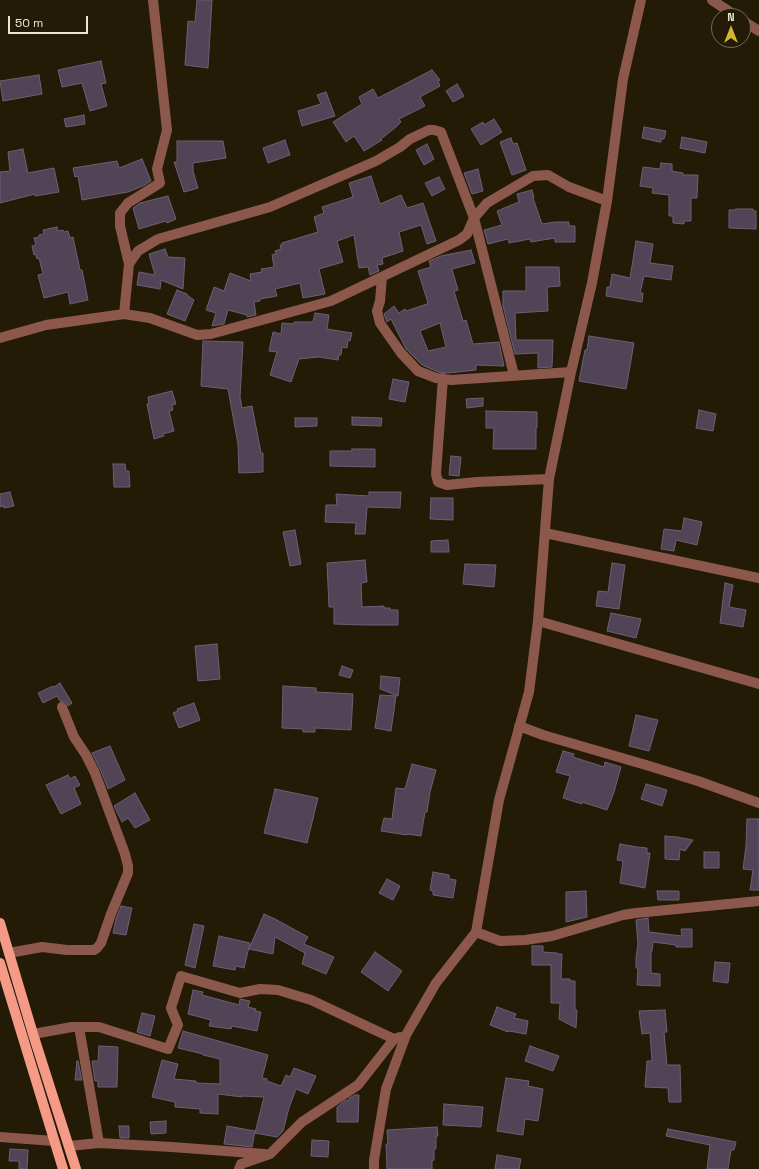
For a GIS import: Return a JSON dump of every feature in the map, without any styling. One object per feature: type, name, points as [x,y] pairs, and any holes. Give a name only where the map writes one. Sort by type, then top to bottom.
[{"type":"main road","points":[[0,924],[76,1169]]},
{"type":"main road","points":[[0,963],[63,1169]]},
{"type":"street","points":[[124,314],[129,264],[120,226],[120,213],[128,203],[160,183],[157,169],[167,130],[152,0]]},
{"type":"street","points":[[374,1169],[374,1160],[386,1089],[406,1035],[436,983],[476,932],[499,800],[529,692],[538,621],[548,479],[592,283],[607,201],[623,79],[641,0]]},
{"type":"street","points":[[712,0],[724,8]]},
{"type":"street","points":[[129,264],[138,251],[158,239],[270,207],[376,161],[410,139],[429,130],[441,132],[474,218],[514,375]]},
{"type":"street","points":[[0,338],[46,325],[124,314],[150,318],[197,335],[211,334],[331,301],[459,240],[467,234],[474,218],[487,203],[533,176],[548,175],[569,187],[607,201]]},
{"type":"street","points":[[382,277],[380,301],[377,311],[380,323],[401,353],[418,371],[436,378],[451,380],[571,372]]},
{"type":"street","points":[[442,378],[436,474],[438,482],[447,485],[477,482],[548,479]]},
{"type":"street","points":[[545,533],[759,578]]},
{"type":"street","points":[[538,621],[759,684]]},
{"type":"street","points":[[9,953],[42,947],[67,950],[94,950],[97,948],[101,943],[128,873],[125,854],[95,773],[86,755],[74,737],[62,708]]},
{"type":"street","points":[[519,726],[543,735],[690,779],[759,803]]},
{"type":"street","points":[[476,932],[500,941],[525,940],[552,936],[623,915],[759,901]]},
{"type":"street","points":[[33,1034],[79,1027],[99,1027],[168,1049],[178,1025],[171,1008],[181,976],[240,993],[260,989],[278,990],[312,1000],[394,1039]]},
{"type":"street","points":[[79,1027],[99,1143]]},
{"type":"street","points":[[238,1169],[241,1164],[270,1154],[302,1122],[358,1085],[394,1039],[406,1035]]},
{"type":"street","points":[[0,1137],[54,1141]]},
{"type":"street","points":[[69,1146],[99,1143],[270,1154]]},
{"type":"building","points":[[197,0],[212,0],[208,68],[185,65],[188,21],[195,22]]},
{"type":"building","points":[[101,61],[106,83],[101,84],[107,106],[90,111],[82,83],[62,87],[58,70]]},
{"type":"building","points":[[432,70],[440,80],[438,81],[440,86],[420,97],[425,106],[399,119],[401,122],[381,139],[382,140],[364,151],[354,136],[346,142],[333,122],[362,104],[359,97],[373,89],[378,98]]},
{"type":"building","points":[[39,75],[42,94],[3,101],[0,81]]},
{"type":"building","points":[[457,84],[464,96],[453,102],[446,91]]},
{"type":"building","points":[[326,92],[335,116],[302,126],[298,111],[321,104],[317,95]]},
{"type":"building","points":[[84,115],[85,124],[66,127],[64,119]]},
{"type":"building","points":[[494,119],[502,132],[481,145],[471,129],[483,122],[484,125]]},
{"type":"building","points":[[644,127],[666,131],[664,139],[661,139],[661,142],[659,142],[642,138]]},
{"type":"building","points":[[682,137],[707,142],[705,153],[680,148]]},
{"type":"building","points":[[511,138],[513,144],[517,143],[526,170],[512,175],[500,142]]},
{"type":"building","points":[[285,140],[290,155],[268,163],[263,148]]},
{"type":"building","points":[[177,141],[223,141],[226,158],[193,163],[193,171],[198,188],[184,192],[174,162],[177,162]]},
{"type":"building","points":[[427,144],[434,159],[424,165],[416,150]]},
{"type":"building","points":[[23,149],[28,173],[54,168],[59,192],[35,196],[35,194],[0,203],[0,172],[10,171],[8,152]]},
{"type":"building","points":[[142,159],[151,181],[128,192],[82,200],[78,176],[75,177],[73,168],[117,161],[119,168]]},
{"type":"building","points":[[661,163],[672,164],[672,171],[683,173],[683,175],[698,175],[697,198],[691,198],[691,221],[684,221],[684,224],[673,223],[673,216],[669,216],[669,195],[652,193],[653,188],[640,186],[643,167],[660,169]]},
{"type":"building","points":[[478,169],[483,191],[472,194],[464,173]]},
{"type":"building","points":[[371,176],[380,204],[401,195],[407,208],[423,203],[436,241],[427,244],[421,225],[399,232],[403,251],[382,258],[383,264],[377,265],[379,271],[370,275],[368,267],[359,268],[354,235],[337,241],[343,262],[319,269],[325,294],[303,298],[300,283],[275,289],[277,296],[260,299],[260,301],[254,302],[256,315],[247,317],[247,315],[228,310],[224,324],[212,326],[216,313],[206,310],[214,287],[224,291],[230,273],[251,281],[250,274],[262,272],[261,269],[274,267],[272,255],[276,254],[275,251],[281,249],[280,245],[282,245],[282,243],[318,232],[314,217],[324,213],[322,207],[353,197],[349,183]]},
{"type":"building","points":[[439,177],[445,189],[432,196],[425,183]]},
{"type":"building","points":[[532,190],[533,198],[542,224],[569,222],[569,226],[575,226],[575,242],[555,242],[555,238],[531,242],[530,239],[509,243],[508,239],[488,244],[484,230],[502,225],[497,211],[519,202],[517,194]]},
{"type":"building","points":[[168,196],[176,219],[167,223],[166,221],[139,229],[133,208],[140,203]]},
{"type":"building","points":[[753,209],[753,211],[756,211],[756,229],[729,228],[729,210]]},
{"type":"building","points":[[57,227],[58,231],[68,231],[70,238],[73,237],[88,300],[70,304],[68,292],[44,298],[38,275],[43,274],[39,258],[37,259],[36,254],[34,255],[32,246],[36,245],[34,238],[44,234],[43,230]]},
{"type":"building","points":[[636,241],[653,244],[650,263],[673,266],[671,280],[644,276],[640,293],[643,293],[642,302],[606,296],[607,287],[610,287],[612,274],[630,278]]},
{"type":"building","points":[[165,249],[168,257],[185,258],[183,289],[161,280],[160,289],[137,285],[139,272],[155,275],[149,254]]},
{"type":"building","points":[[471,250],[475,263],[452,269],[458,290],[454,291],[463,321],[466,320],[473,344],[499,342],[504,366],[476,365],[476,370],[448,373],[438,372],[422,365],[406,349],[391,319],[387,322],[384,314],[394,306],[399,313],[405,309],[406,311],[428,303],[418,271],[431,267],[429,261],[441,256]],"holes":[[[440,323],[446,347],[428,351],[420,331]]]},
{"type":"building","points":[[526,267],[559,267],[560,286],[547,287],[548,311],[515,313],[516,340],[553,340],[552,367],[538,368],[538,353],[515,354],[503,306],[503,291],[526,291]]},
{"type":"building","points":[[177,290],[187,294],[194,300],[185,321],[167,314]]},
{"type":"building","points":[[315,313],[329,315],[327,329],[352,333],[350,341],[348,340],[347,348],[342,347],[341,355],[339,355],[338,360],[319,357],[299,359],[291,382],[270,375],[277,352],[269,351],[273,332],[281,334],[282,323],[294,324],[294,322],[313,322]]},
{"type":"building","points":[[589,336],[634,343],[626,389],[579,381]]},
{"type":"building","points":[[203,341],[243,342],[240,397],[242,408],[252,406],[261,453],[263,453],[263,472],[239,473],[238,444],[228,389],[201,386]]},
{"type":"building","points":[[393,379],[409,382],[405,402],[389,399]]},
{"type":"building","points":[[172,391],[176,404],[172,405],[173,410],[169,411],[174,431],[163,434],[164,436],[154,439],[147,404],[149,404],[148,397]]},
{"type":"building","points":[[483,398],[483,406],[467,408],[466,399]]},
{"type":"building","points":[[699,410],[716,414],[713,431],[696,428]]},
{"type":"building","points":[[486,411],[537,412],[536,449],[493,449],[494,428],[486,428]]},
{"type":"building","points":[[352,417],[382,418],[381,426],[352,425]]},
{"type":"building","points":[[295,418],[317,418],[317,426],[295,427]]},
{"type":"building","points":[[352,449],[375,449],[375,467],[330,466],[330,451],[352,451]]},
{"type":"building","points":[[451,456],[461,457],[459,476],[449,475]]},
{"type":"building","points":[[113,464],[125,464],[126,471],[129,471],[130,487],[114,487]]},
{"type":"building","points":[[10,492],[14,506],[4,508],[4,506],[0,507],[0,494]]},
{"type":"building","points":[[369,492],[401,492],[400,508],[367,507],[365,534],[355,534],[356,523],[325,522],[326,505],[337,505],[336,494],[369,496]]},
{"type":"building","points":[[431,498],[453,498],[453,520],[430,519]]},
{"type":"building","points":[[684,518],[702,522],[697,545],[676,540],[674,551],[661,549],[664,529],[682,531]]},
{"type":"building","points":[[295,530],[301,564],[290,566],[283,532]]},
{"type":"building","points":[[448,540],[449,552],[431,552],[431,541]]},
{"type":"building","points":[[365,560],[367,582],[361,583],[362,607],[384,606],[384,608],[390,608],[390,610],[398,610],[398,625],[334,624],[334,607],[329,607],[327,563]]},
{"type":"building","points":[[612,563],[625,565],[619,609],[596,606],[598,591],[608,592]]},
{"type":"building","points":[[465,564],[496,565],[494,587],[463,584]]},
{"type":"building","points":[[725,583],[733,585],[729,607],[746,610],[743,627],[720,623]]},
{"type":"building","points":[[611,613],[641,619],[636,638],[607,631]]},
{"type":"building","points":[[217,644],[220,679],[198,681],[195,646]]},
{"type":"building","points":[[342,666],[353,670],[350,678],[339,675]]},
{"type":"building","points":[[381,676],[400,678],[398,696],[380,689]]},
{"type":"building","points":[[60,683],[72,703],[68,706],[66,702],[60,701],[57,696],[43,703],[38,693]]},
{"type":"building","points":[[283,686],[316,688],[316,692],[353,694],[351,730],[315,728],[315,732],[303,732],[303,729],[282,728]]},
{"type":"building","points":[[380,695],[396,696],[391,731],[375,728]]},
{"type":"building","points":[[194,703],[200,720],[179,728],[173,713],[178,711],[177,709]]},
{"type":"building","points":[[636,715],[658,720],[649,751],[629,746]]},
{"type":"building","points":[[110,746],[125,780],[108,789],[92,753]]},
{"type":"building","points":[[563,751],[574,754],[573,757],[604,767],[605,762],[621,767],[607,810],[563,798],[570,776],[556,772]]},
{"type":"building","points":[[412,764],[436,770],[430,792],[427,812],[425,812],[421,836],[381,831],[384,818],[392,819],[396,788],[405,789]]},
{"type":"building","points":[[68,775],[70,779],[75,776],[80,785],[74,788],[81,804],[61,814],[46,785]]},
{"type":"building","points":[[646,784],[667,790],[662,806],[641,799]]},
{"type":"building","points":[[275,789],[318,798],[307,843],[264,833]]},
{"type":"building","points":[[135,793],[150,820],[135,828],[128,818],[122,822],[114,806]]},
{"type":"building","points":[[747,819],[759,819],[759,890],[750,890],[753,870],[743,869]]},
{"type":"building","points":[[665,836],[693,840],[685,851],[680,849],[679,860],[665,859]]},
{"type":"building","points":[[620,844],[647,848],[647,853],[650,853],[645,888],[620,883],[623,861],[617,860]]},
{"type":"building","points":[[704,852],[719,852],[719,868],[704,868]]},
{"type":"building","points":[[433,872],[449,875],[449,879],[456,880],[453,898],[433,895],[433,891],[430,890]]},
{"type":"building","points":[[387,879],[400,886],[393,900],[379,893]]},
{"type":"building","points":[[586,891],[587,917],[566,922],[566,892]]},
{"type":"building","points":[[657,891],[679,891],[679,900],[658,900]]},
{"type":"building","points":[[121,906],[132,908],[126,935],[113,933]]},
{"type":"building","points":[[264,914],[308,937],[304,944],[334,957],[326,974],[302,964],[305,953],[275,937],[273,954],[249,949]]},
{"type":"building","points":[[648,918],[649,932],[682,936],[681,929],[692,929],[692,947],[676,947],[676,945],[653,942],[651,951],[651,973],[660,974],[660,986],[637,985],[638,968],[636,968],[636,958],[638,944],[636,920]]},
{"type":"building","points":[[194,924],[204,926],[195,968],[185,965]]},
{"type":"building","points":[[219,936],[250,943],[244,968],[236,966],[235,970],[213,966]]},
{"type":"building","points":[[532,946],[543,946],[543,952],[562,954],[561,979],[570,979],[570,981],[575,981],[575,1010],[577,1010],[576,1028],[559,1019],[560,1003],[551,1003],[551,965],[532,965]]},
{"type":"building","points":[[375,952],[402,971],[388,991],[361,972]]},
{"type":"building","points":[[715,962],[730,963],[728,983],[713,981]]},
{"type":"building","points":[[193,990],[203,992],[202,995],[239,1005],[240,999],[250,1001],[248,1007],[256,1009],[255,1011],[261,1012],[257,1031],[232,1026],[231,1029],[209,1026],[211,1020],[188,1014]]},
{"type":"building","points":[[497,1007],[516,1014],[514,1018],[528,1021],[526,1034],[508,1032],[490,1025]]},
{"type":"building","points":[[665,1010],[667,1032],[664,1032],[667,1065],[680,1065],[681,1102],[669,1102],[668,1088],[645,1087],[647,1061],[652,1061],[650,1033],[642,1034],[639,1011]]},
{"type":"building","points":[[142,1013],[155,1016],[150,1036],[137,1032]]},
{"type":"building","points":[[183,1031],[268,1055],[262,1078],[281,1086],[286,1075],[290,1077],[294,1068],[316,1076],[308,1094],[296,1089],[283,1131],[277,1137],[255,1133],[264,1097],[242,1097],[218,1094],[218,1114],[200,1113],[200,1109],[175,1107],[175,1102],[152,1097],[162,1060],[178,1064],[174,1079],[196,1081],[196,1083],[220,1084],[220,1059],[178,1048]]},
{"type":"building","points":[[99,1046],[118,1047],[117,1087],[98,1087],[98,1081],[95,1081],[92,1061],[98,1061]]},
{"type":"building","points":[[530,1046],[559,1056],[553,1071],[525,1061]]},
{"type":"building","points":[[78,1061],[82,1080],[75,1080]]},
{"type":"building","points":[[506,1078],[529,1081],[528,1086],[543,1089],[538,1121],[525,1119],[523,1135],[497,1131]]},
{"type":"building","points":[[359,1095],[358,1122],[337,1122],[337,1107],[346,1100],[349,1101],[349,1098]]},
{"type":"building","points":[[444,1104],[483,1107],[481,1127],[443,1125]]},
{"type":"building","points":[[166,1121],[166,1133],[151,1134],[150,1122]]},
{"type":"building","points":[[119,1126],[129,1126],[129,1138],[120,1138]]},
{"type":"building","points":[[227,1126],[255,1131],[252,1147],[224,1144]]},
{"type":"building","points":[[437,1127],[438,1136],[436,1136],[436,1149],[434,1149],[432,1169],[387,1169],[387,1130]]},
{"type":"building","points":[[668,1129],[736,1142],[734,1150],[731,1150],[728,1169],[707,1169],[710,1145],[666,1136]]},
{"type":"building","points":[[312,1140],[329,1141],[328,1157],[311,1156]]},
{"type":"building","points":[[10,1149],[28,1150],[27,1169],[19,1169],[19,1161],[9,1161]]},
{"type":"building","points":[[497,1155],[521,1159],[519,1169],[495,1169]]}]
